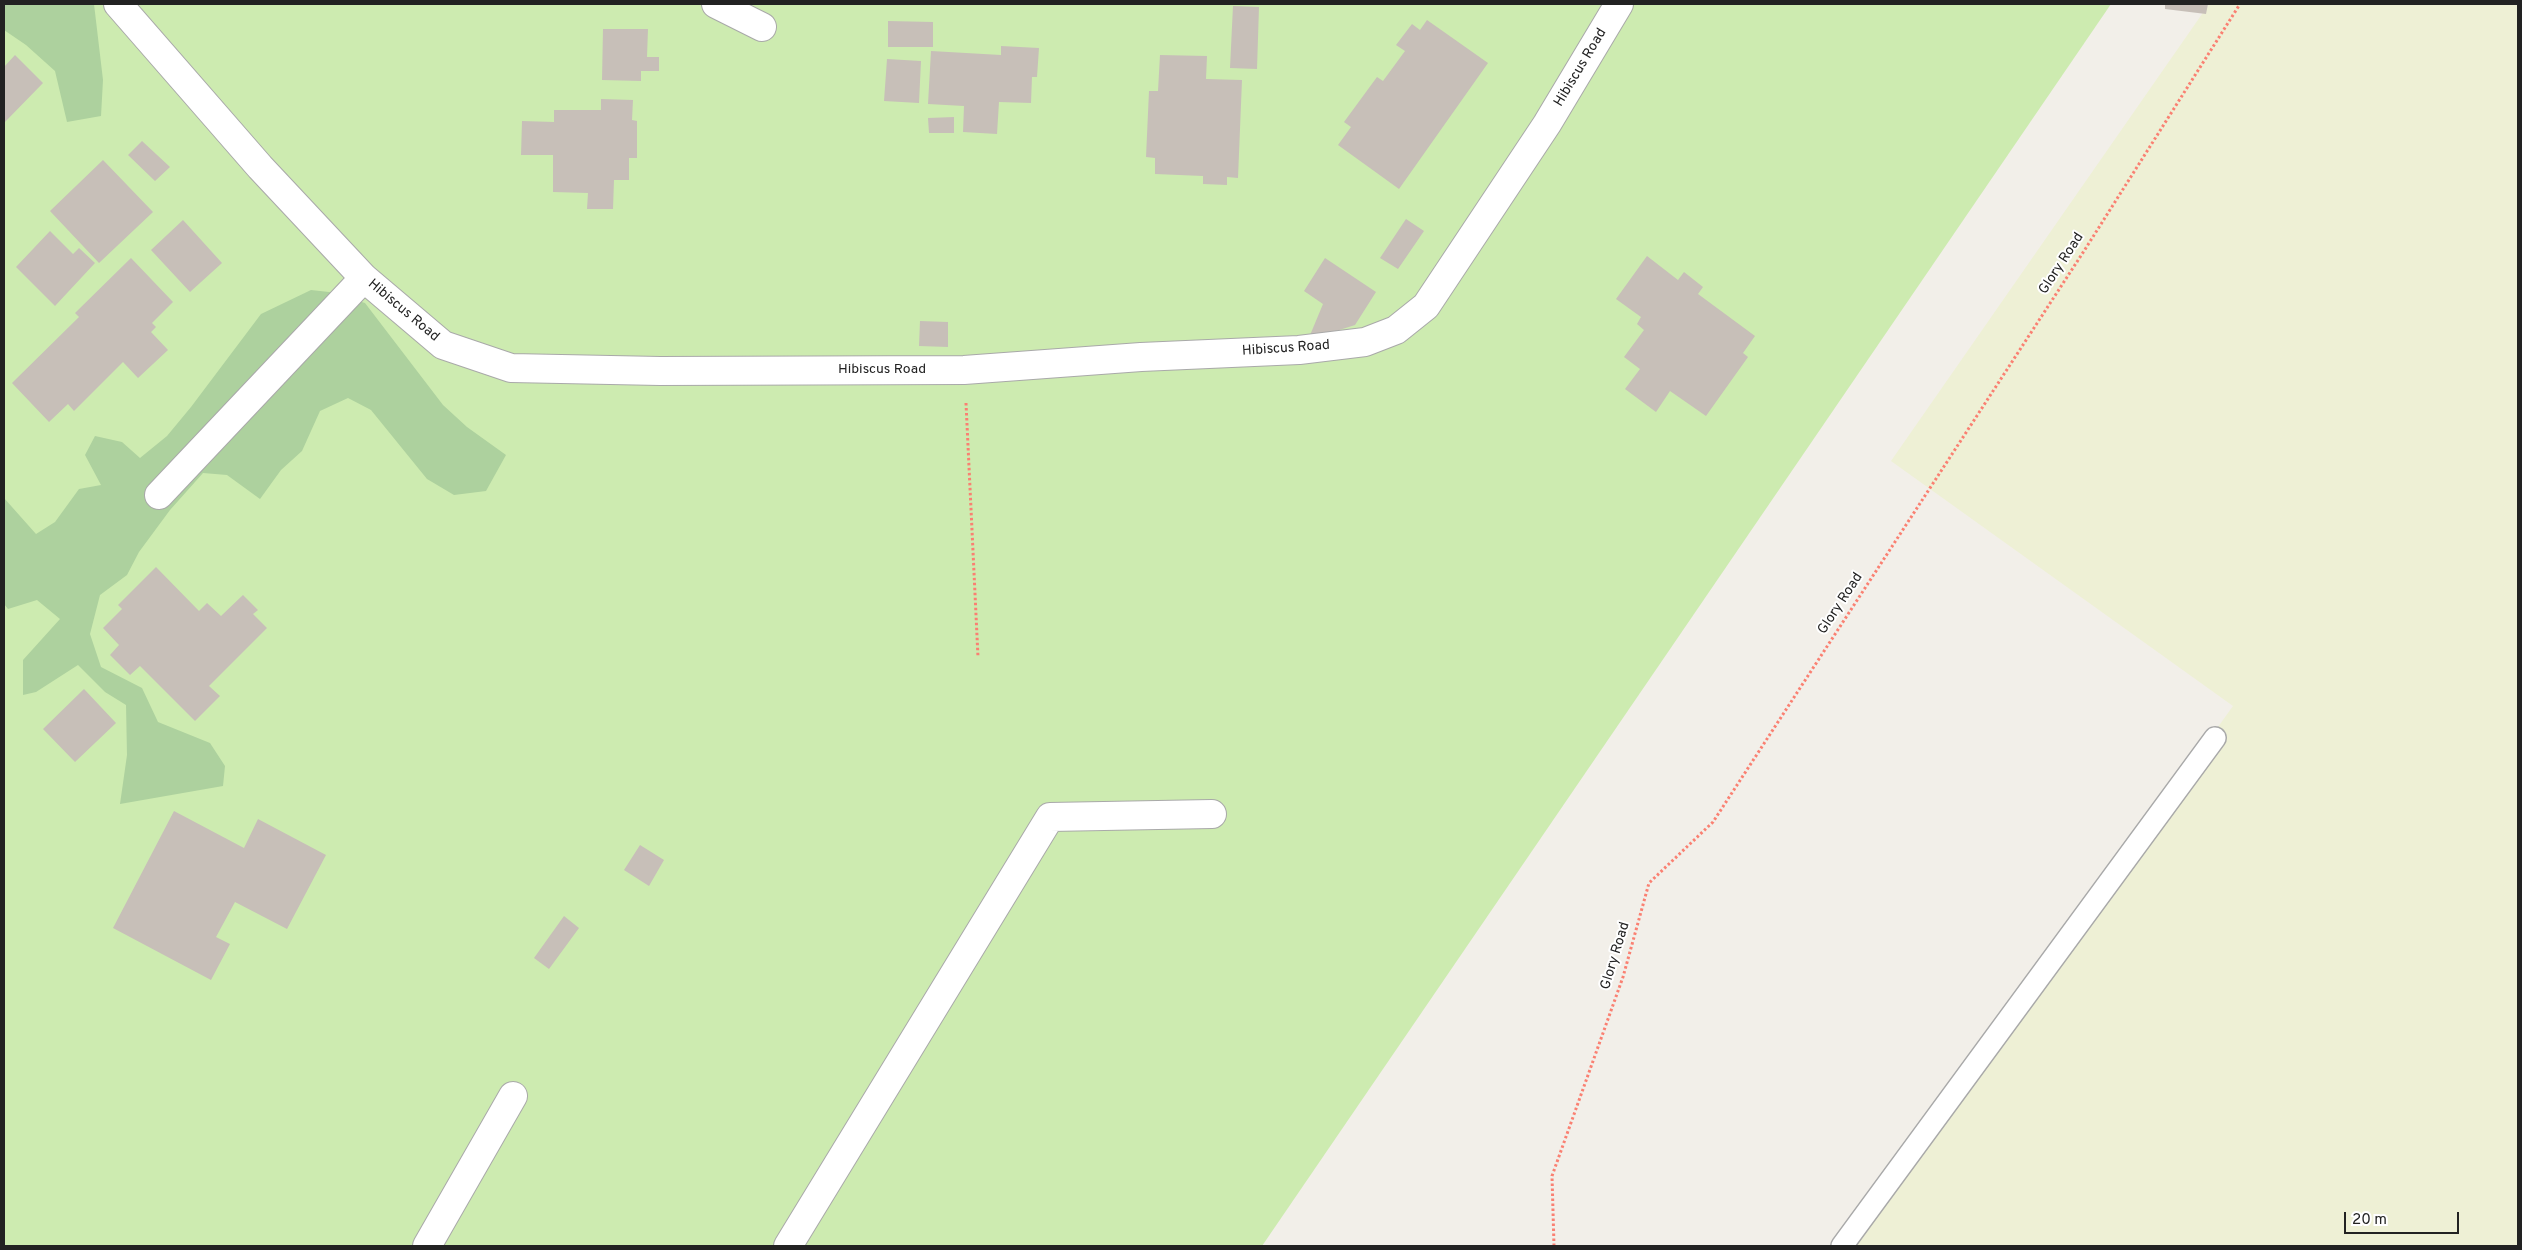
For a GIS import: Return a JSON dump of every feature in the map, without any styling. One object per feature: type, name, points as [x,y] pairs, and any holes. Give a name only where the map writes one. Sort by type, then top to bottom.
[{"type":"street","name":"Hibiscus Road","points":[[118,4],[260,167],[364,278],[443,345],[511,368],[660,371],[964,370],[1141,357],[1299,350],[1365,342],[1396,330],[1426,306],[1547,124],[1619,4]]},
{"type":"street","points":[[716,4],[762,27]]},
{"type":"street","points":[[159,495],[364,278]]},
{"type":"street","points":[[788,1246],[1050,817],[1212,814]]},
{"type":"street","points":[[427,1246],[512,1096]]},
{"type":"lane","points":[[1842,1246],[2215,738]]},
{"type":"path","name":"Glory Road","points":[[1554,1246],[1552,1176],[1623,977],[1649,883],[1713,822],[2078,259],[2240,4]]},
{"type":"path","points":[[964,370],[978,657]]},
{"type":"green space","points":[[4,4],[2111,4],[1262,1246],[4,1246]]},
{"type":"green space","points":[[4,4],[94,4],[103,80],[101,116],[67,122],[55,71],[26,45],[4,30]]},
{"type":"green space","points":[[2209,4],[2518,4],[2518,1246],[1846,1246],[2233,706],[1891,461]]},
{"type":"green space","points":[[311,290],[329,292],[365,303],[443,405],[467,427],[506,455],[486,491],[454,495],[427,479],[371,410],[348,398],[320,411],[302,451],[281,470],[260,499],[227,475],[203,473],[170,510],[139,552],[127,575],[100,595],[90,634],[101,667],[142,688],[158,722],[210,743],[225,766],[223,786],[120,804],[127,755],[126,705],[105,692],[78,665],[36,692],[23,695],[23,660],[60,619],[37,600],[8,609],[4,604],[4,498],[36,534],[55,522],[79,489],[101,485],[85,455],[95,436],[122,442],[140,458],[167,436],[261,314]]},
{"type":"building","points":[[2165,4],[2208,4],[2206,14],[2165,9]]},
{"type":"building","points":[[1233,6],[1259,7],[1257,69],[1230,68]]},
{"type":"building","points":[[1427,20],[1488,63],[1399,189],[1338,145],[1351,127],[1344,122],[1377,77],[1383,81],[1405,51],[1396,45],[1412,24],[1420,30]]},
{"type":"building","points":[[888,21],[933,22],[933,47],[888,47]]},
{"type":"building","points":[[603,29],[648,29],[647,57],[659,57],[659,71],[641,71],[641,81],[602,80]]},
{"type":"building","points":[[1001,46],[1039,48],[1037,77],[1032,77],[1031,103],[999,102],[997,134],[963,132],[964,106],[928,104],[931,51],[1001,55]]},
{"type":"building","points":[[15,55],[43,83],[4,123],[4,67]]},
{"type":"building","points":[[1160,55],[1207,56],[1206,79],[1242,80],[1238,178],[1227,177],[1227,185],[1203,184],[1203,176],[1155,174],[1155,158],[1146,157],[1149,91],[1158,91]]},
{"type":"building","points":[[887,59],[921,61],[919,103],[884,101]]},
{"type":"building","points":[[601,99],[633,100],[632,120],[637,121],[637,158],[629,158],[629,180],[614,180],[613,209],[587,209],[588,193],[553,192],[553,155],[521,155],[522,121],[554,122],[554,110],[601,110]]},
{"type":"building","points":[[954,117],[954,133],[929,133],[928,118]]},
{"type":"building","points":[[142,141],[170,167],[155,181],[128,155]]},
{"type":"building","points":[[103,160],[153,212],[99,263],[50,211]]},
{"type":"building","points":[[1406,219],[1424,231],[1398,269],[1380,258]]},
{"type":"building","points":[[183,220],[222,263],[190,292],[151,250]]},
{"type":"building","points":[[50,231],[73,254],[79,248],[95,263],[55,306],[16,267]]},
{"type":"building","points":[[1647,256],[1678,280],[1684,272],[1703,287],[1698,294],[1755,336],[1743,353],[1748,357],[1706,416],[1670,391],[1656,412],[1625,389],[1640,369],[1624,357],[1644,330],[1637,324],[1641,317],[1616,299]]},
{"type":"building","points":[[131,258],[173,302],[152,323],[156,327],[151,332],[168,350],[138,378],[123,362],[74,411],[68,404],[49,422],[12,383],[79,317],[75,313]]},
{"type":"building","points":[[1325,258],[1376,292],[1355,325],[1308,340],[1323,304],[1304,291]]},
{"type":"building","points":[[920,321],[948,322],[948,347],[919,346]]},
{"type":"building","points":[[156,567],[199,611],[207,603],[221,616],[243,595],[258,610],[253,614],[267,628],[209,686],[220,696],[195,721],[140,666],[130,675],[110,655],[119,645],[103,628],[122,609],[118,605]]},
{"type":"building","points":[[84,689],[116,723],[75,762],[43,729]]},
{"type":"building","points":[[174,811],[244,848],[258,819],[326,855],[287,929],[235,902],[216,937],[230,944],[211,980],[113,928]]},
{"type":"building","points":[[640,845],[664,860],[649,886],[624,870]]},
{"type":"building","points":[[564,916],[579,928],[549,969],[534,958]]}]
